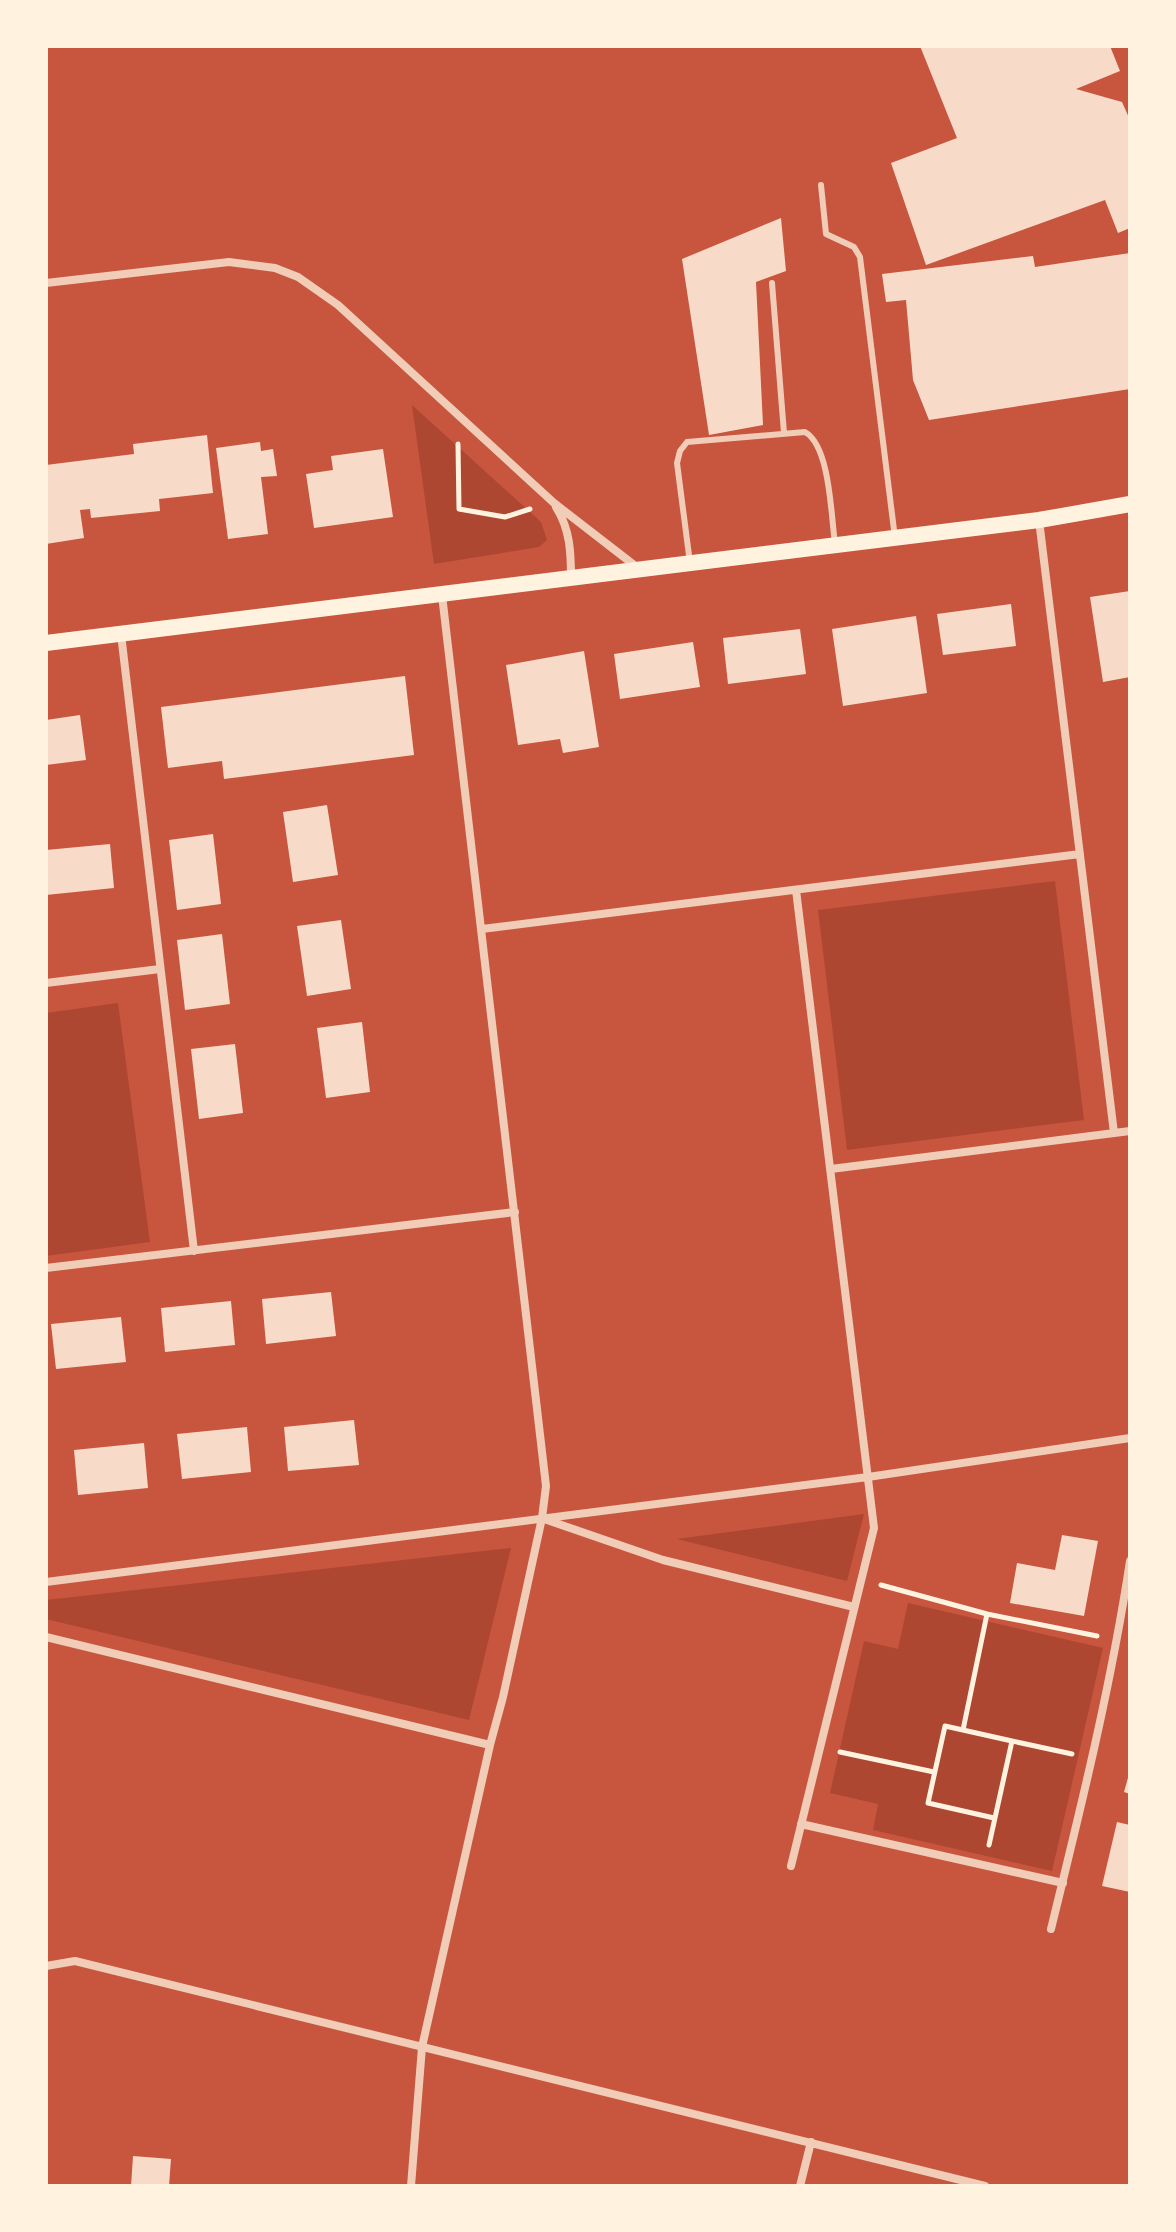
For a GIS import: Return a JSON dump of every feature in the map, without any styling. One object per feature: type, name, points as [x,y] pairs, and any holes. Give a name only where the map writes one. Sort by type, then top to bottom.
[{"type":"main road","points":[[46,643],[1039,520],[1130,504]]},
{"type":"street","points":[[46,283],[205,263],[229,262],[275,268],[319,290],[554,503],[640,569]]},
{"type":"street","points":[[554,503],[570,542],[571,578]]},
{"type":"street","points":[[1039,520],[1114,1133]]},
{"type":"street","points":[[411,2186],[422,2047],[503,1697],[542,1518],[546,1486],[442,594]]},
{"type":"street","points":[[121,634],[194,1251]]},
{"type":"street","points":[[482,929],[1080,854]]},
{"type":"street","points":[[791,1866],[874,1528],[796,890]]},
{"type":"street","points":[[46,983],[160,969]]},
{"type":"street","points":[[831,1169],[1130,1131]]},
{"type":"street","points":[[46,1268],[515,1212]]},
{"type":"street","points":[[46,1582],[868,1477],[1130,1438]]},
{"type":"street","points":[[542,1518],[663,1560],[854,1607]]},
{"type":"street","points":[[1051,1929],[1093,1758],[1118,1640],[1130,1561]]},
{"type":"street","points":[[46,1637],[490,1745]]},
{"type":"street","points":[[801,1824],[1063,1883]]},
{"type":"street","points":[[46,1966],[75,1961],[985,2186]]},
{"type":"street","points":[[800,2186],[811,2142]]},
{"type":"lane","points":[[821,185],[826,234],[854,247],[860,257],[895,538]]},
{"type":"lane","points":[[772,283],[784,433]]},
{"type":"lane","points":[[690,563],[677,463],[680,451],[687,442],[805,432],[813,436],[822,452],[835,544]]},
{"type":"path","points":[[458,415],[459,509],[505,517],[554,503]]},
{"type":"path","points":[[861,1580],[987,1614],[1118,1640]]},
{"type":"path","points":[[963,1730],[987,1614]]},
{"type":"path","points":[[1012,1741],[994,1818],[928,1803],[945,1726],[1093,1758]]},
{"type":"path","points":[[819,1748],[934,1772]]},
{"type":"shaded area","points":[[412,405],[541,522],[547,540],[539,547],[434,564]]},
{"type":"shaded area","points":[[1055,881],[1084,1120],[847,1150],[818,910]]},
{"type":"shaded area","points":[[118,1003],[150,1242],[46,1256],[46,1013]]},
{"type":"shaded area","points":[[864,1514],[847,1581],[677,1539]]},
{"type":"shaded area","points":[[511,1548],[469,1720],[46,1619],[46,1600]]},
{"type":"shaded area","points":[[908,1603],[1103,1648],[1052,1871],[873,1830],[878,1804],[830,1793],[864,1641],[898,1649]]},
{"type":"building","points":[[920,46],[1110,46],[1120,71],[1076,89],[1122,102],[1130,120],[1130,228],[1118,233],[1105,200],[926,265],[891,163],[957,138]]},
{"type":"building","points":[[781,218],[786,271],[756,282],[763,425],[709,435],[682,259]]},
{"type":"building","points":[[1130,253],[1130,389],[929,420],[913,380],[906,300],[886,302],[882,274],[1033,256],[1035,267]]},
{"type":"building","points":[[207,435],[213,493],[159,499],[160,511],[91,518],[90,509],[80,510],[84,538],[46,544],[46,465],[134,454],[133,444]]},
{"type":"building","points":[[260,442],[261,451],[273,449],[277,476],[261,477],[268,534],[228,539],[216,448]]},
{"type":"building","points":[[383,449],[393,517],[314,528],[306,474],[333,470],[331,456]]},
{"type":"building","points":[[1130,591],[1130,677],[1103,682],[1090,597]]},
{"type":"building","points":[[1011,604],[1016,646],[943,655],[937,614]]},
{"type":"building","points":[[916,616],[927,693],[843,706],[832,629]]},
{"type":"building","points":[[800,629],[806,674],[728,684],[723,638]]},
{"type":"building","points":[[693,642],[700,687],[620,699],[614,654]]},
{"type":"building","points":[[584,651],[599,747],[563,753],[560,739],[518,745],[506,665]]},
{"type":"building","points":[[405,676],[414,755],[224,779],[222,761],[168,768],[161,707]]},
{"type":"building","points":[[80,715],[86,760],[46,765],[46,720]]},
{"type":"building","points":[[327,805],[338,875],[293,882],[283,812]]},
{"type":"building","points":[[213,834],[221,904],[177,910],[169,840]]},
{"type":"building","points":[[110,844],[114,888],[46,895],[46,850]]},
{"type":"building","points":[[341,920],[351,989],[307,996],[297,926]]},
{"type":"building","points":[[222,934],[230,1004],[185,1010],[177,940]]},
{"type":"building","points":[[362,1022],[370,1092],[326,1098],[317,1028]]},
{"type":"building","points":[[235,1044],[243,1113],[199,1119],[191,1049]]},
{"type":"building","points":[[331,1292],[336,1336],[266,1344],[262,1299]]},
{"type":"building","points":[[231,1301],[235,1345],[165,1352],[161,1308]]},
{"type":"building","points":[[121,1317],[126,1362],[56,1369],[51,1324]]},
{"type":"building","points":[[354,1420],[359,1465],[288,1471],[284,1427]]},
{"type":"building","points":[[247,1427],[251,1472],[182,1479],[177,1434]]},
{"type":"building","points":[[144,1443],[148,1488],[78,1495],[74,1450]]},
{"type":"building","points":[[1062,1535],[1098,1541],[1084,1616],[1010,1603],[1017,1563],[1055,1570]]},
{"type":"building","points":[[1130,1774],[1130,1794],[1124,1792]]},
{"type":"building","points":[[1117,1822],[1130,1825],[1130,1892],[1102,1886]]},
{"type":"building","points":[[133,2156],[171,2159],[169,2186],[131,2186]]}]
